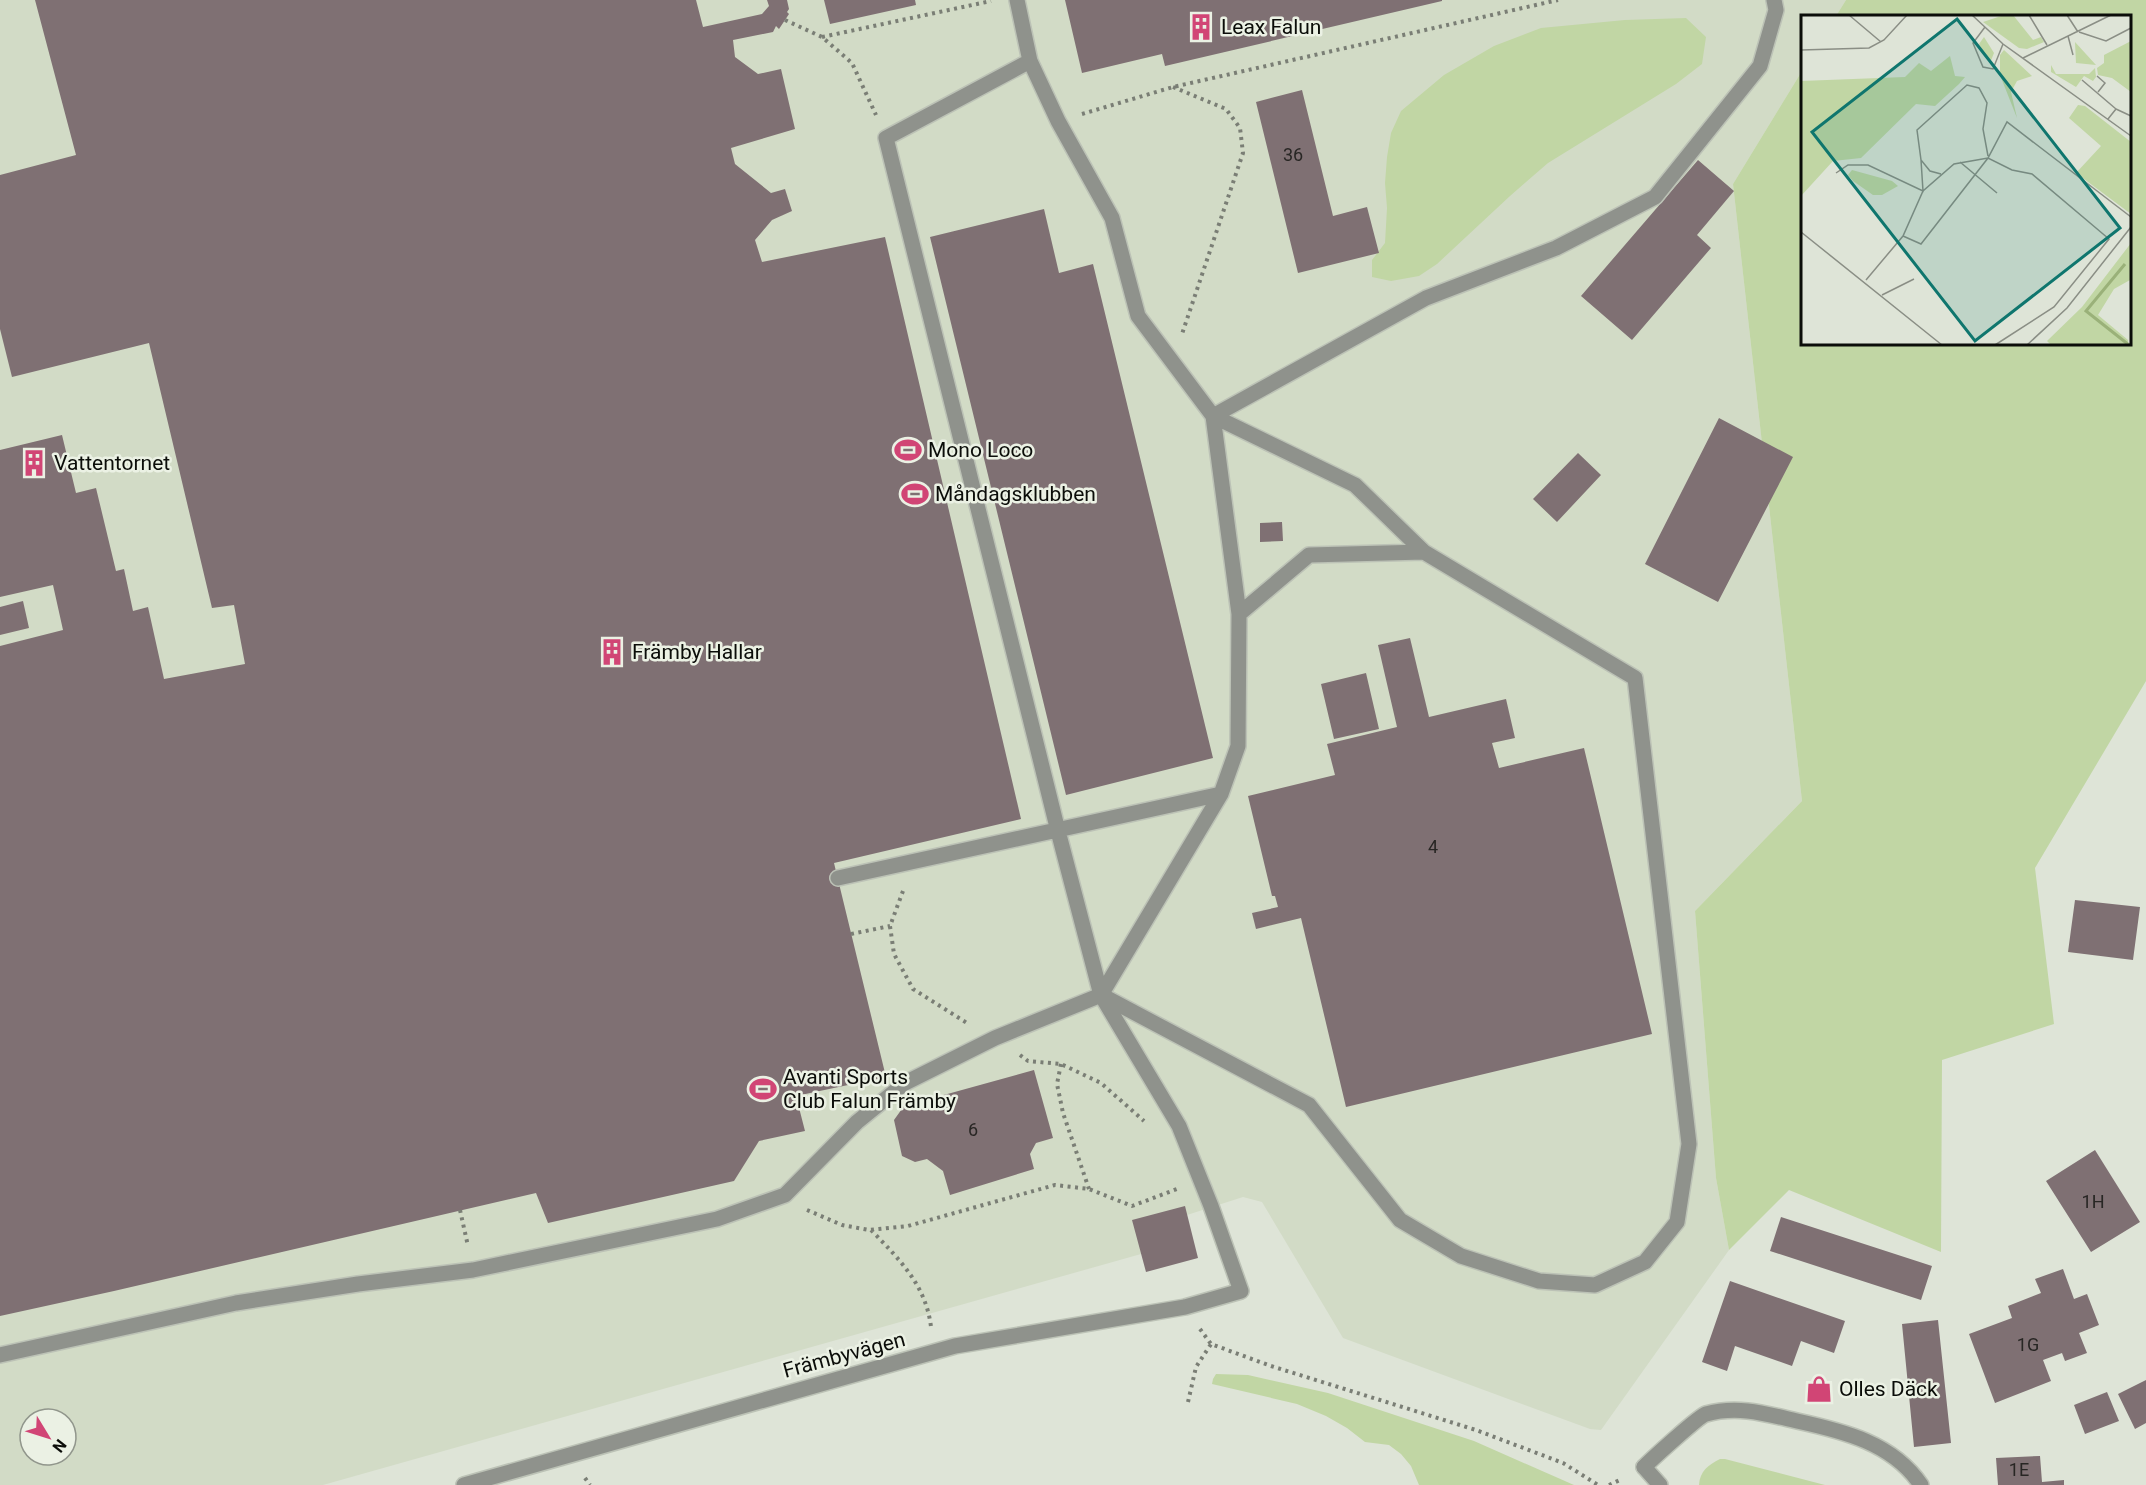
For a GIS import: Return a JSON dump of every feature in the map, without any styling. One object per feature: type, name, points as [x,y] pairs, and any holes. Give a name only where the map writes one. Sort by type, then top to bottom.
[{"type":"street","points":[[1017,0],[1030,61],[1058,121],[1112,218],[1138,316],[1213,416],[1355,485],[1424,552],[1635,678],[1689,1144],[1677,1222],[1645,1262],[1595,1285],[1539,1281],[1461,1256],[1400,1220],[1309,1105],[1101,995],[1058,831],[886,138],[1030,61]]},
{"type":"street","points":[[1213,416],[1426,298],[1556,248],[1655,197],[1760,66],[1776,10],[1774,0]]},
{"type":"street","points":[[0,1355],[236,1303],[358,1284],[473,1270],[717,1218],[785,1195],[857,1122],[905,1083],[995,1038],[1101,995],[1221,794],[1238,746],[1239,614],[1213,416]]},
{"type":"street","points":[[1239,614],[1309,555],[1424,552]]},
{"type":"street","points":[[838,878],[1221,794]]},
{"type":"street","name":"Främbyvägen","points":[[464,1485],[955,1346],[1185,1307],[1240,1291],[1211,1206],[1179,1126],[1101,995]]},
{"type":"street","points":[[1660,1485],[1644,1467],[1704,1414],[1737,1409],[1768,1413],[1836,1429],[1871,1443],[1908,1468],[1921,1485]]},
{"type":"path","points":[[822,37],[995,0]]},
{"type":"path","points":[[1058,121],[1173,87],[1558,0]]},
{"type":"path","points":[[786,20],[822,37],[852,63],[886,138]]},
{"type":"path","points":[[1173,87],[1226,109],[1240,129],[1243,153],[1180,339],[1180,373]]},
{"type":"path","points":[[851,934],[890,926]]},
{"type":"path","points":[[1061,1064],[1057,1084],[1063,1113],[1089,1189]]},
{"type":"path","points":[[785,1195],[797,1206],[842,1225],[871,1230],[908,1226],[1055,1185],[1089,1189],[1132,1206],[1182,1188]]},
{"type":"path","points":[[460,1210],[473,1270]]},
{"type":"path","points":[[871,1230],[917,1281],[930,1315],[938,1351]]},
{"type":"path","points":[[1185,1307],[1211,1344],[1271,1366],[1476,1430],[1563,1463],[1598,1485]]},
{"type":"path","points":[[1188,1402],[1196,1367],[1211,1344]]},
{"type":"shaded area","points":[[0,0],[1846,0],[1837,15],[1801,15],[1801,73],[1733,184],[1802,801],[1695,911],[1716,1178],[1729,1250],[1601,1430],[1590,1429],[1343,1338],[1262,1202],[1243,1197],[1187,1215],[1141,1254],[323,1485],[0,1485]]},
{"type":"green space","points":[[1846,0],[2146,0],[2146,681],[2035,868],[2054,1024],[1942,1060],[1941,1252],[1789,1190],[1729,1250],[1716,1178],[1695,911],[1802,801],[1733,184],[1801,73],[1801,345],[2131,345],[2131,15],[1837,15]]},
{"type":"green space","points":[[1686,18],[1706,37],[1702,64],[1676,84],[1548,163],[1437,264],[1419,276],[1391,281],[1372,277],[1372,260],[1385,243],[1387,208],[1385,183],[1391,133],[1401,111],[1444,75],[1494,46],[1541,28],[1625,20]]},
{"type":"green space","points":[[1216,1374],[1248,1375],[1328,1393],[1474,1441],[1574,1485],[1419,1485],[1411,1466],[1389,1445],[1365,1442],[1326,1416],[1297,1404],[1212,1384]]},
{"type":"green space","points":[[1720,1459],[1825,1485],[1699,1485],[1705,1469]]},
{"type":"building","name":"Främby Hallar","points":[[35,0],[696,0],[703,27],[762,14],[769,6],[767,0],[787,0],[789,14],[779,29],[776,26],[773,32],[733,40],[735,57],[758,74],[781,69],[795,129],[731,148],[735,164],[771,193],[785,189],[792,211],[772,220],[755,240],[762,262],[885,237],[1021,819],[834,863],[886,1077],[796,1096],[805,1131],[759,1141],[734,1181],[548,1223],[536,1193],[0,1316],[0,646],[63,630],[53,585],[0,597],[0,450],[62,435],[76,493],[96,488],[116,571],[124,569],[133,611],[148,607],[164,679],[245,664],[234,605],[212,608],[149,343],[12,377],[0,329],[0,175],[76,155]]},
{"type":"building","points":[[824,0],[915,0],[916,5],[830,24]]},
{"type":"building","name":"Leax Falun","points":[[1065,0],[1442,1],[1165,66],[1162,54],[1082,73]]},
{"type":"building","points":[[1302,90],[1333,216],[1367,207],[1379,253],[1298,273],[1256,102]]},
{"type":"building","points":[[1698,160],[1734,191],[1697,235],[1711,248],[1632,340],[1581,296]]},
{"type":"building","points":[[1044,209],[1059,273],[1093,264],[1213,758],[1066,795],[930,237]]},
{"type":"building","points":[[1719,418],[1793,457],[1718,602],[1645,564]]},
{"type":"building","points":[[1578,453],[1601,475],[1557,522],[1533,499]]},
{"type":"building","points":[[1282,522],[1283,541],[1260,542],[1260,523]]},
{"type":"building","points":[[23,601],[29,628],[0,635],[0,607]]},
{"type":"building","points":[[1410,638],[1429,717],[1506,699],[1515,738],[1492,743],[1499,768],[1584,748],[1652,1034],[1346,1107],[1301,918],[1256,929],[1252,913],[1278,907],[1275,896],[1272,896],[1248,796],[1335,775],[1327,744],[1397,727],[1378,645]]},
{"type":"building","points":[[1366,673],[1379,729],[1334,739],[1321,684]]},
{"type":"building","points":[[2075,900],[2140,907],[2133,960],[2068,952]]},
{"type":"building","points":[[1034,1070],[1053,1138],[1036,1143],[1030,1154],[1034,1169],[950,1195],[943,1171],[927,1159],[915,1162],[902,1156],[894,1120],[904,1106]]},
{"type":"building","points":[[2095,1150],[2140,1222],[2091,1252],[2046,1181]]},
{"type":"building","points":[[1185,1206],[1198,1258],[1146,1272],[1132,1220]]},
{"type":"building","points":[[1781,1217],[1932,1266],[1921,1300],[1770,1251]]},
{"type":"building","points":[[2063,1269],[2074,1299],[2087,1294],[2099,1325],[2079,1333],[2087,1353],[2065,1361],[2062,1353],[2043,1360],[2051,1381],[1995,1403],[1969,1334],[2012,1318],[2008,1306],[2041,1293],[2035,1279]]},
{"type":"building","points":[[1730,1281],[1845,1321],[1834,1353],[1801,1341],[1792,1366],[1735,1346],[1727,1371],[1702,1362]]},
{"type":"building","points":[[1938,1320],[1951,1443],[1914,1447],[1902,1324]]},
{"type":"building","points":[[2146,1380],[2146,1423],[2135,1429],[2118,1394]]},
{"type":"building","points":[[2107,1392],[2119,1421],[2085,1434],[2074,1405]]},
{"type":"building","points":[[2040,1456],[2042,1482],[2064,1480],[2064,1485],[1998,1485],[1996,1458]]},
{"type":"place","name":"Leax Falun","points":[[1201,27]]},
{"type":"place","name":"Mono Loco","points":[[908,450]]},
{"type":"place","name":"Vattentornet","points":[[34,463]]},
{"type":"place","name":"Måndagsklubben","points":[[915,494]]},
{"type":"place","name":"Främby Hallar","points":[[612,652]]},
{"type":"place","name":"Avanti Sports Club Falun Främby","points":[[763,1089]]},
{"type":"place","name":"Olles Däck","points":[[1819,1389]]}]
